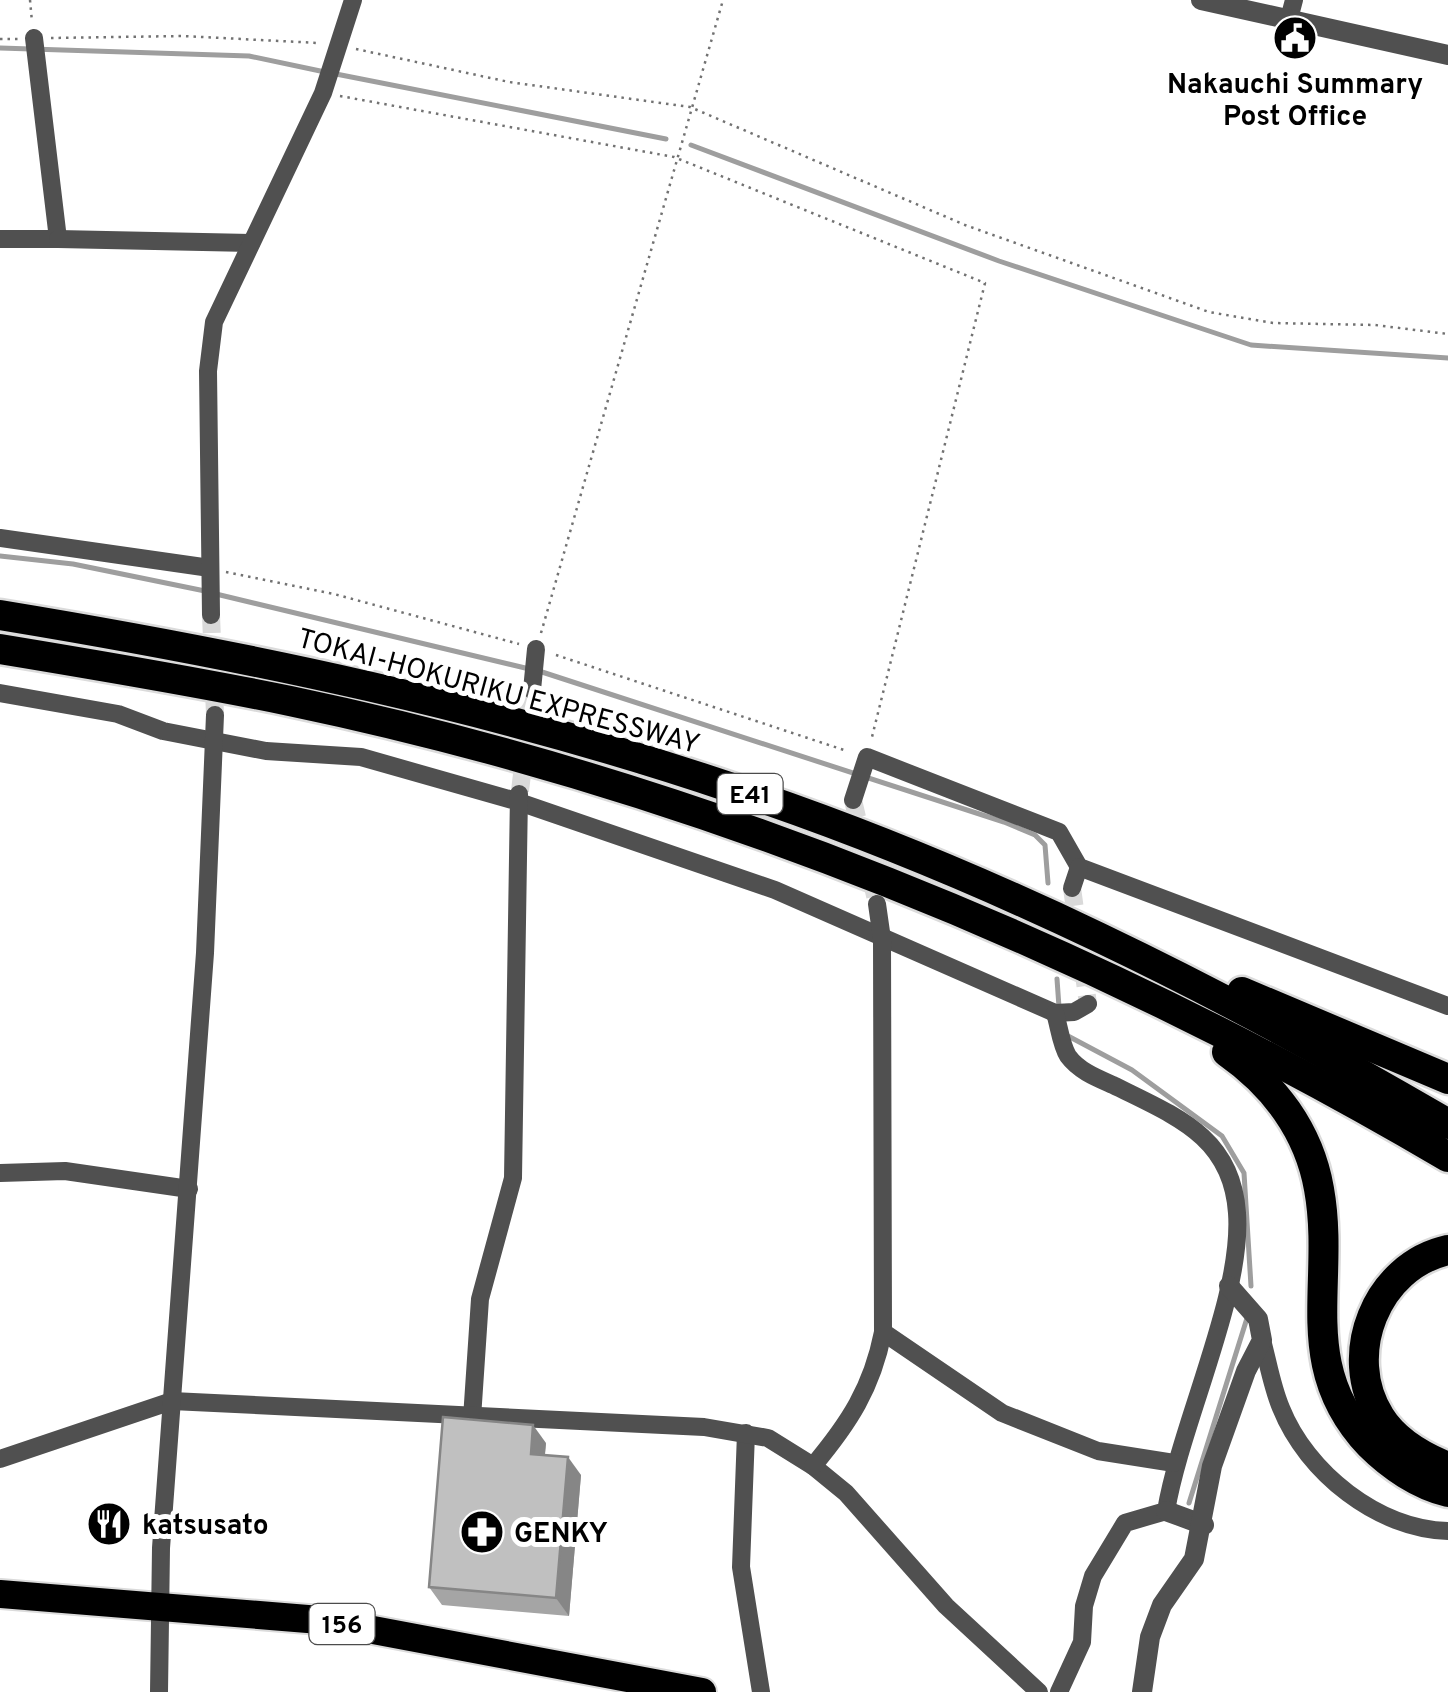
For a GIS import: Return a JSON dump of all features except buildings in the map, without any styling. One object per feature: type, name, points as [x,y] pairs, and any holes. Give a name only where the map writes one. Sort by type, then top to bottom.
[{"type":"highway","name":"TOKAI-HOKURIKU EXPRESSWAY","points":[[0,615],[302,668],[600,745],[735,788],[1026,903],[1258,1020],[1448,1124]]},
{"type":"highway","name":"E41","points":[[0,649],[294,702],[437,737],[728,823],[879,892],[1021,936],[1157,1000],[1448,1158]]},
{"type":"highway","points":[[879,892],[1209,1040],[1249,1068],[1277,1095],[1309,1154],[1319,1187],[1323,1224],[1319,1316],[1333,1393],[1352,1426],[1380,1454],[1411,1477],[1448,1492]]},
{"type":"highway","points":[[1026,903],[1448,1079]]},
{"type":"highway","points":[[1448,1250],[1413,1265],[1390,1285],[1374,1308],[1365,1335],[1364,1368],[1369,1394],[1381,1420],[1402,1442],[1448,1468]]},
{"type":"highway","name":"156","points":[[0,1594],[320,1620],[691,1691]]},
{"type":"street","points":[[211,613],[208,371],[214,322],[325,89],[353,0]]},
{"type":"street","points":[[1201,0],[1291,9],[1448,56]]},
{"type":"street","points":[[34,45],[58,239]]},
{"type":"street","points":[[0,239],[251,243]]},
{"type":"street","points":[[0,538],[210,572]]},
{"type":"street","points":[[532,686],[536,654]]},
{"type":"street","points":[[0,693],[118,714],[163,731],[266,751],[361,757],[518,796],[775,890],[882,938],[1068,1010],[1066,1054],[1081,1070],[1169,1113],[1211,1142],[1232,1173],[1238,1218],[1229,1286],[1174,1463],[1166,1511]]},
{"type":"street","points":[[159,1692],[158,1604],[189,1189],[215,715]]},
{"type":"street","points":[[855,795],[866,762],[1059,832],[1079,867],[1448,1006]]},
{"type":"street","points":[[472,1418],[480,1299],[514,1162],[518,796]]},
{"type":"street","points":[[1072,888],[1079,867]]},
{"type":"street","points":[[813,1466],[852,1418],[874,1376],[883,1332],[879,892]]},
{"type":"street","points":[[0,1173],[64,1171],[189,1189]]},
{"type":"street","points":[[1229,1286],[1258,1319],[1280,1408],[1307,1455],[1365,1505],[1423,1530],[1448,1531]]},
{"type":"street","points":[[883,1332],[1002,1413],[1098,1451],[1174,1463]]},
{"type":"street","points":[[1142,1692],[1150,1637],[1162,1605],[1194,1559],[1204,1525],[1212,1466],[1246,1371],[1262,1340]]},
{"type":"street","points":[[0,1459],[172,1401],[704,1427],[746,1433],[768,1438],[813,1466],[846,1493],[946,1606],[1039,1692]]},
{"type":"street","points":[[746,1433],[741,1568],[761,1692]]},
{"type":"street","points":[[1059,1692],[1082,1642],[1084,1606],[1093,1576],[1125,1524],[1166,1511],[1204,1525]]},
{"type":"path","points":[[30,0],[34,45],[183,36],[292,39],[509,82],[690,107],[965,225],[1209,312],[1273,323],[1375,325],[1448,334]]},
{"type":"path","points":[[536,654],[674,157],[723,0]]},
{"type":"path","points":[[210,572],[334,594],[536,654],[866,762],[985,283],[674,157],[325,89]]},
{"type":"waterway","points":[[0,48],[249,56],[325,72]]},
{"type":"waterway","points":[[336,74],[666,139]]},
{"type":"waterway","points":[[691,145],[999,261],[1251,345],[1448,358]]},
{"type":"waterway","points":[[0,556],[73,564],[205,591]]},
{"type":"waterway","points":[[216,594],[542,672],[1004,822],[1035,835],[1045,845],[1048,883]]},
{"type":"waterway","points":[[1057,979],[1059,1007]]},
{"type":"waterway","points":[[1068,1036],[1132,1070],[1222,1136],[1244,1173],[1251,1286]]},
{"type":"waterway","points":[[1189,1503],[1248,1315]]},
{"type":"tunnel","points":[[211,615],[215,715]]},
{"type":"tunnel","points":[[520,791],[532,690]]},
{"type":"tunnel","points":[[853,800],[877,904]]},
{"type":"tunnel","points":[[1072,888],[1088,1004]]},
{"type":"place","name":"Nakauchi Summary Post Office","points":[[1295,38]]},
{"type":"place","name":"katsusato","points":[[109,1524]]},
{"type":"place","name":"GENKY","points":[[482,1532]]}]
